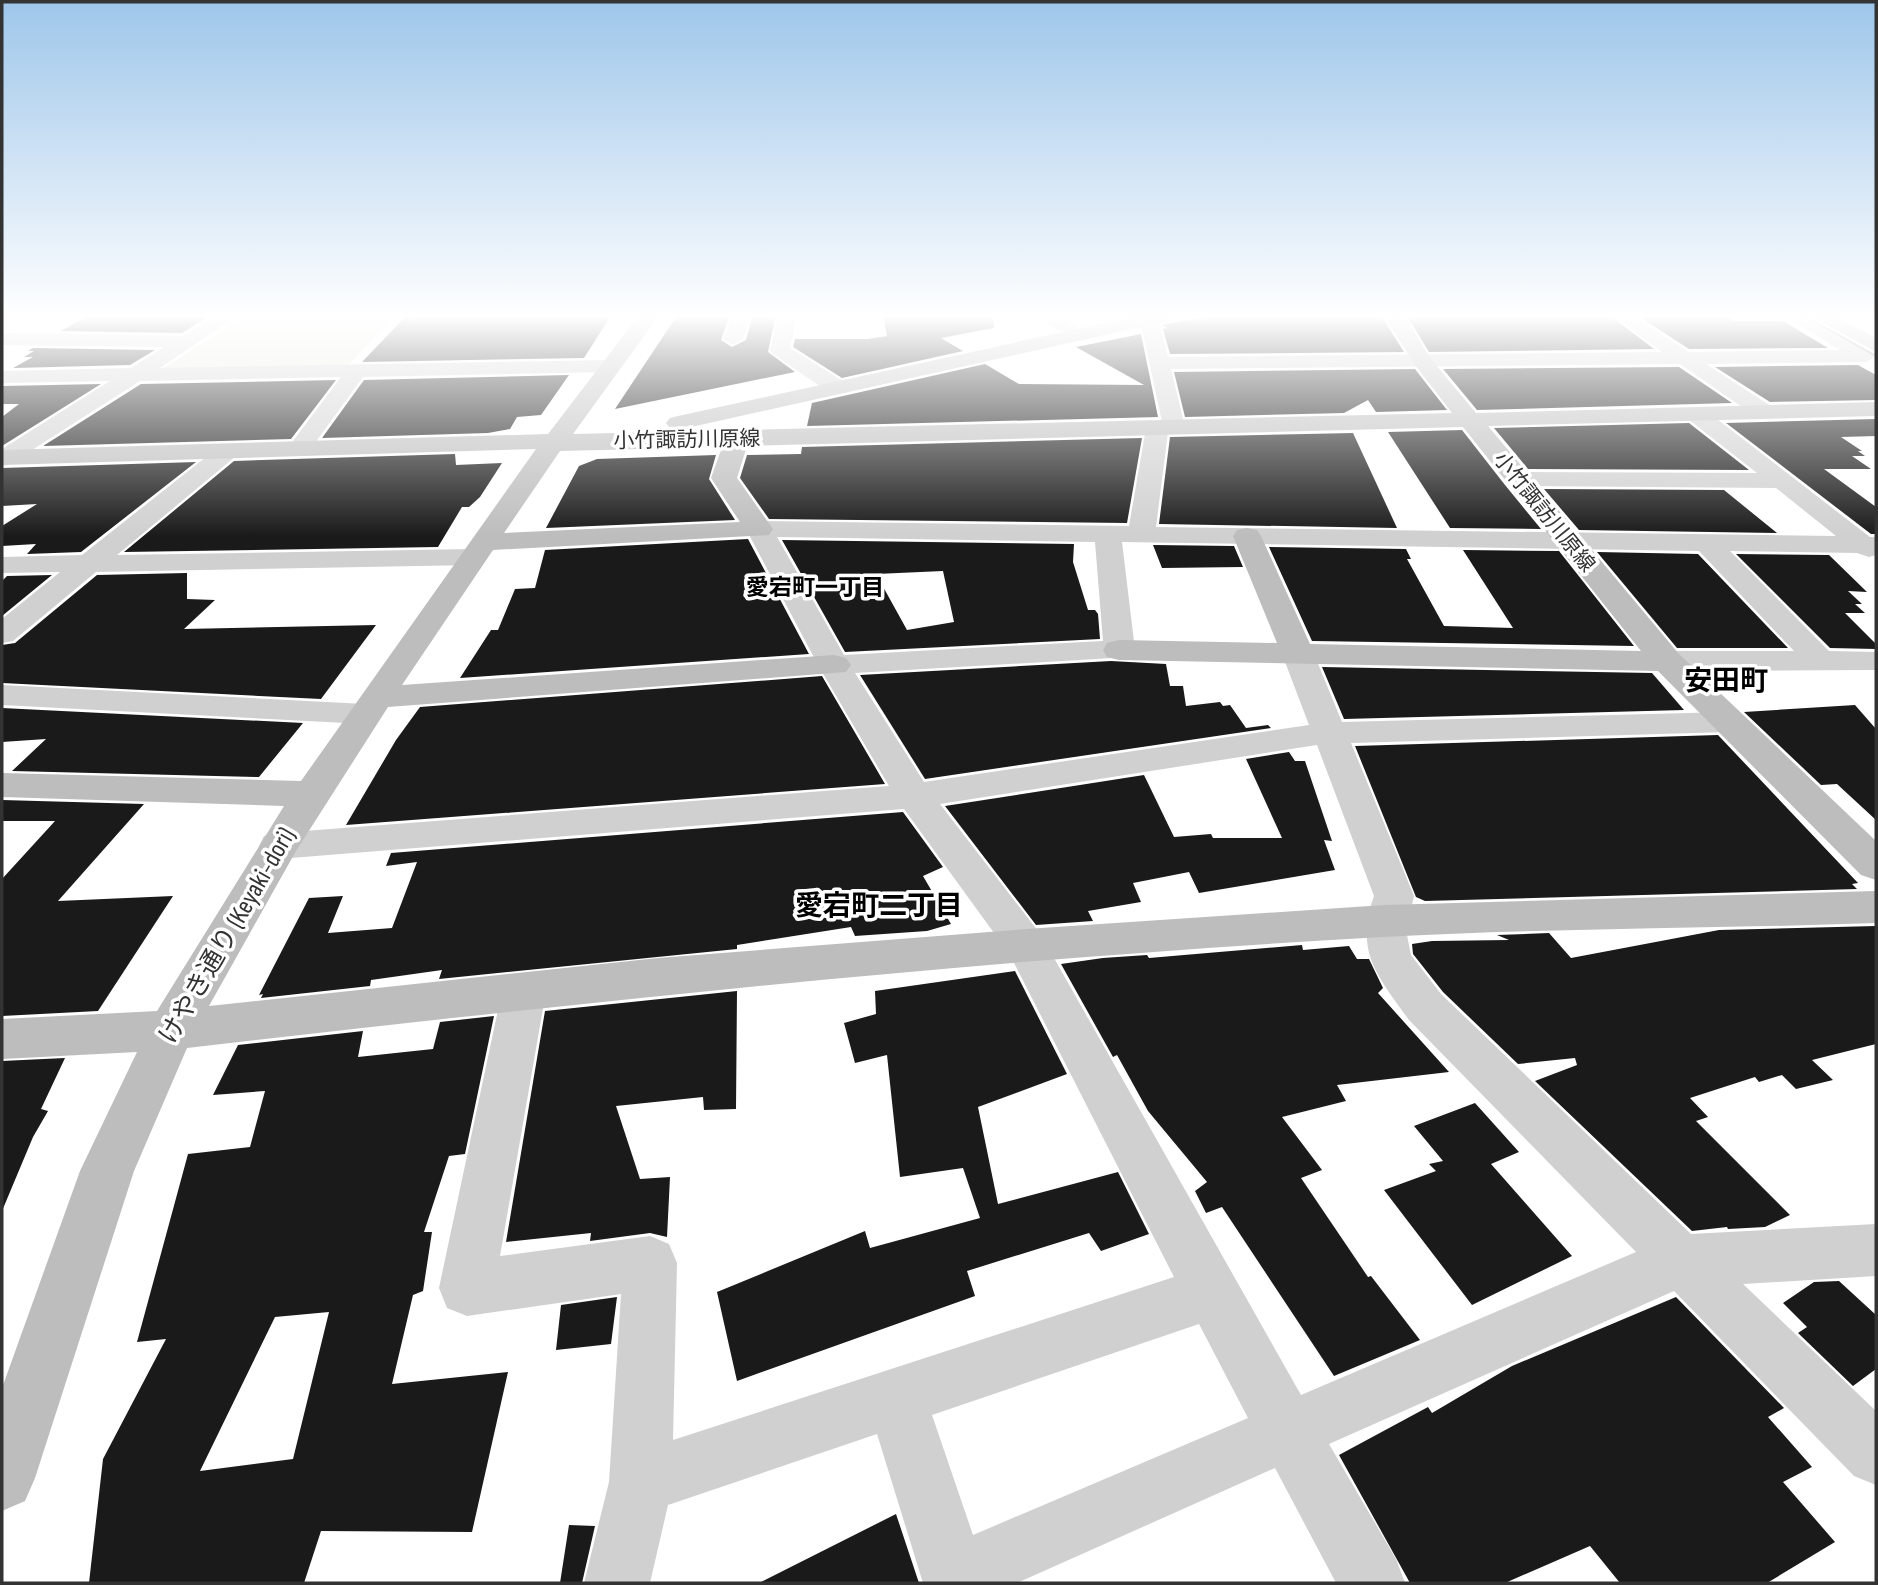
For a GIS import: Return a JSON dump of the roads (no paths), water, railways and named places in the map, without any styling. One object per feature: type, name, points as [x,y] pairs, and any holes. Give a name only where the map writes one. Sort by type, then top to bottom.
[{"type":"street","points":[[7,453],[112,388]]},
{"type":"street","points":[[299,449],[344,388]]},
{"type":"street","name":"小竹諏訪川原線","points":[[553,444],[595,388]]},
{"type":"street","points":[[657,414],[802,388]]},
{"type":"street","points":[[7,453],[228,452],[553,444],[657,428],[811,388]]},
{"type":"street","points":[[1141,535],[1165,428],[1161,388]]},
{"type":"street","points":[[1444,388],[1469,418],[1876,409]]},
{"type":"street","points":[[1729,388],[1766,412]]},
{"type":"street","points":[[1696,414],[1872,548]]},
{"type":"street","name":"小竹諏訪川原線","points":[[553,444],[1469,418],[1667,661],[1876,865]]},
{"type":"street","points":[[553,444],[631,421]]},
{"type":"street","points":[[737,439],[724,478],[759,529],[834,665],[915,796],[1026,946],[1212,1293],[1372,1583]]},
{"type":"street","name":"けやき通り (Keyaki-dori)","points":[[2,1478],[107,1171],[171,1030],[278,846],[371,706],[553,444]]},
{"type":"street","points":[[2,634],[228,452]]},
{"type":"street","points":[[1516,479],[1782,481]]},
{"type":"street","points":[[2,565],[479,550],[759,529],[1707,543],[1872,548]]},
{"type":"street","points":[[1108,534],[1119,650]]},
{"type":"street","points":[[1247,536],[1298,654],[1394,896],[1384,921],[1386,952],[1425,1007],[1876,1454]]},
{"type":"street","points":[[1707,543],[1820,660]]},
{"type":"street","points":[[2,695],[371,706],[834,665],[1119,650],[1667,661],[1876,661]]},
{"type":"street","points":[[278,846],[915,796],[1328,733],[1728,722]]},
{"type":"street","points":[[2,785],[312,794]]},
{"type":"street","points":[[2,1040],[171,1030],[658,976],[1026,946],[1384,921],[1876,906]]},
{"type":"street","points":[[524,991],[467,1288],[650,1263],[641,1482],[617,1583]]},
{"type":"street","points":[[897,1398],[955,1580],[1679,1261],[1876,1250]]},
{"type":"street","points":[[641,1482],[1212,1293]]},
{"type":"district","name":"愛宕町一丁目","points":[[815,588]]},
{"type":"district","name":"安田町","points":[[1726,681]]},
{"type":"district","name":"愛宕町二丁目","points":[[879,906]]}]
